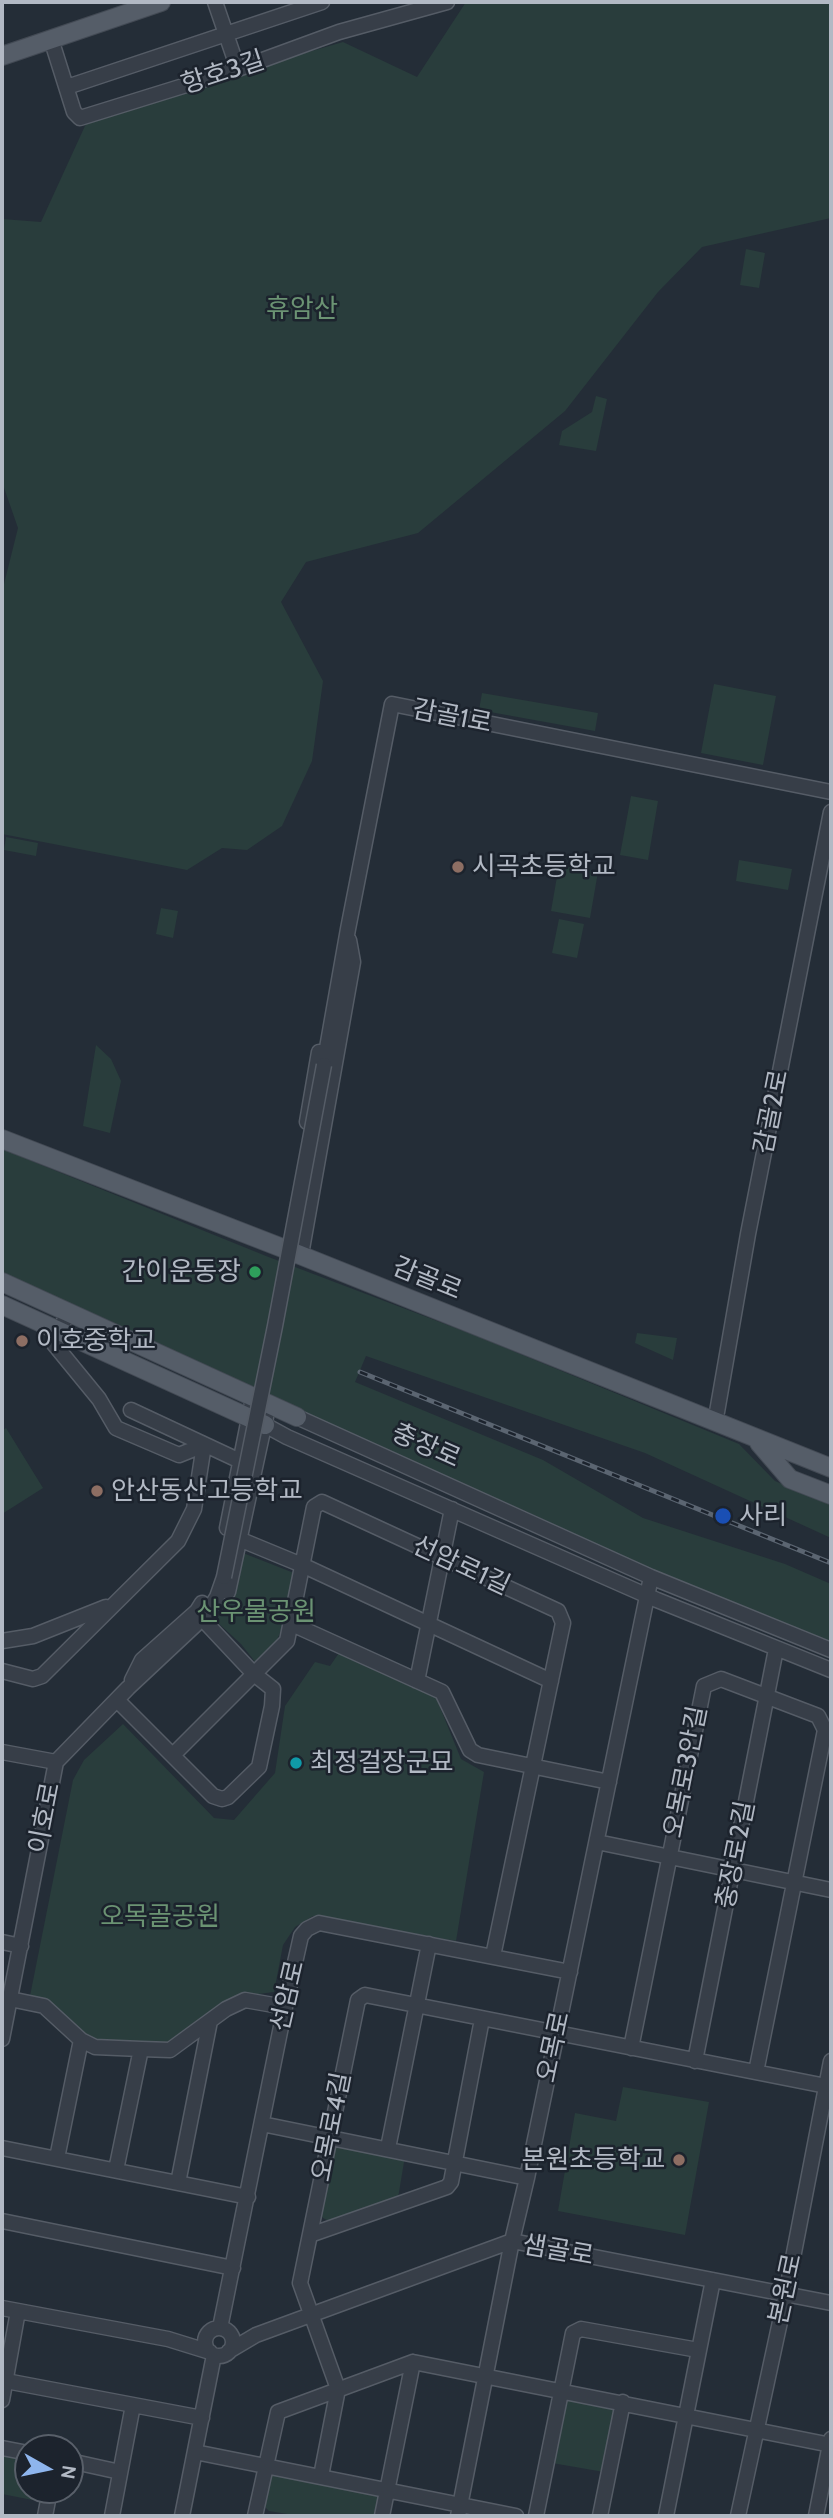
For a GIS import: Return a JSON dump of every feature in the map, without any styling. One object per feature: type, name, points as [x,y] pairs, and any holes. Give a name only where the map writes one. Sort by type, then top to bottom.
[{"type":"main road","points":[[2,56],[161,2]]},
{"type":"main road","name":"감골로","points":[[2,1128],[757,1440],[831,1468]]},
{"type":"main road","name":"감골로","points":[[2,1139],[831,1457]]},
{"type":"main road","name":"충장로","points":[[2,1282],[297,1417]]},
{"type":"main road","name":"충장로","points":[[2,1305],[265,1425]]},
{"type":"main road","points":[[757,1440],[790,1479],[831,1495]]},
{"type":"street","points":[[215,2],[238,69]]},
{"type":"street","points":[[66,87],[322,2]]},
{"type":"street","name":"항호3길","points":[[51,38],[74,112],[80,118],[238,69],[339,32],[440,3]]},
{"type":"street","name":"감골1로","points":[[224,1577],[275,1326],[392,704],[831,792]]},
{"type":"street","name":"감골2로","points":[[717,1412],[748,1234],[831,812]]},
{"type":"street","points":[[293,1249],[353,962],[348,929]]},
{"type":"street","points":[[68,1312],[54,1344],[99,1399],[116,1428],[179,1455],[204,1446]]},
{"type":"street","points":[[128,1688],[142,1660],[197,1611],[218,1574],[248,1417],[261,1401]]},
{"type":"street","points":[[128,1688],[149,1679],[208,1625],[222,1607],[231,1586],[265,1425],[261,1401]]},
{"type":"street","points":[[131,1410],[240,1461]]},
{"type":"street","name":"충장로","points":[[297,1417],[651,1577],[831,1650]]},
{"type":"street","name":"충장로","points":[[265,1425],[646,1594],[831,1670]]},
{"type":"street","points":[[2,1671],[33,1679],[42,1676],[177,1541],[194,1509],[204,1446]]},
{"type":"street","name":"선암로1길","points":[[174,1754],[287,1641],[314,1507],[323,1502],[558,1611],[563,1623],[531,1765],[493,1956]]},
{"type":"street","points":[[417,1681],[452,1509]]},
{"type":"street","points":[[239,1539],[302,1565],[551,1681]]},
{"type":"street","name":"이호로","points":[[2,2039],[56,1762],[128,1688],[205,1616],[217,1597],[224,1577]]},
{"type":"street","name":"오목로","points":[[459,2511],[512,2241],[651,1577]]},
{"type":"street","points":[[2,1641],[33,1636],[113,1604]]},
{"type":"street","points":[[292,1624],[442,1692],[470,1750],[478,1755],[608,1782]]},
{"type":"street","points":[[117,1700],[214,1796],[222,1799],[228,1797],[259,1767],[273,1689],[254,1674],[208,1625]]},
{"type":"street","name":"충장로2길","points":[[695,2061],[776,1648]]},
{"type":"street","name":"오목로3안길","points":[[631,2048],[704,1686],[721,1679],[818,1716],[825,1730],[756,2072]]},
{"type":"street","points":[[2,1752],[56,1762]]},
{"type":"street","points":[[597,1842],[831,1890]]},
{"type":"street","name":"선암로","points":[[219,2331],[285,2007],[301,1936],[307,1929],[319,1923],[570,1972]]},
{"type":"street","points":[[2,1942],[21,1946]]},
{"type":"street","points":[[388,2148],[429,1944]]},
{"type":"street","name":"오목로4길","points":[[338,2389],[300,2283],[358,2000],[365,1995],[829,2087]]},
{"type":"street","points":[[10,1999],[44,2006],[81,2040],[94,2047],[170,2050],[245,2000],[285,2007]]},
{"type":"street","points":[[310,2235],[447,2187],[452,2182],[482,2019]]},
{"type":"street","points":[[178,2183],[210,2021]]},
{"type":"street","points":[[57,2158],[81,2040]]},
{"type":"street","points":[[116,2170],[141,2049]]},
{"type":"street","name":"본원로","points":[[738,2516],[829,2087],[831,2062]]},
{"type":"street","points":[[262,2124],[527,2178]]},
{"type":"street","points":[[2,2148],[248,2197]]},
{"type":"street","points":[[2,2221],[233,2268]]},
{"type":"street","name":"샘골로","points":[[229,2351],[256,2335],[310,2314],[512,2241],[831,2303]]},
{"type":"street","points":[[666,2516],[713,2280]]},
{"type":"street","points":[[2,2308],[168,2339],[221,2356],[229,2351],[233,2339],[219,2331]]},
{"type":"street","points":[[2,2400],[18,2311]]},
{"type":"street","points":[[536,2516],[573,2333],[581,2329],[698,2350]]},
{"type":"street","points":[[168,2339],[219,2331],[256,2335]]},
{"type":"street","points":[[182,2516],[212,2353],[206,2345],[219,2331]]},
{"type":"street","points":[[382,2516],[413,2362]]},
{"type":"street","points":[[257,2516],[278,2412],[413,2362],[831,2443],[816,2516]]},
{"type":"street","points":[[6,2381],[202,2418]]},
{"type":"street","points":[[321,2476],[338,2389]]},
{"type":"street","points":[[600,2516],[623,2403]]},
{"type":"street","points":[[112,2516],[133,2405]]},
{"type":"street","points":[[195,2452],[387,2490],[459,2511],[516,2516]]},
{"type":"street","points":[[84,2464],[120,2472]]},
{"type":"green space","name":"휴암산","points":[[466,2],[831,2],[831,218],[702,247],[658,292],[565,411],[418,533],[306,562],[281,602],[323,681],[312,761],[282,826],[247,850],[222,848],[187,870],[2,834],[2,592],[18,528],[2,482],[2,219],[41,222],[90,115],[343,42],[417,77]]},
{"type":"green space","points":[[746,249],[765,253],[759,288],[740,285]]},
{"type":"green space","points":[[596,396],[607,399],[596,451],[559,445],[562,431],[592,412]]},
{"type":"green space","points":[[714,684],[776,696],[763,765],[701,753]]},
{"type":"green space","points":[[482,693],[598,713],[595,731],[479,710]]},
{"type":"green space","points":[[631,796],[658,801],[648,860],[620,855]]},
{"type":"green space","points":[[6,837],[38,843],[36,856],[4,850]]},
{"type":"green space","points":[[739,860],[792,869],[788,890],[736,881]]},
{"type":"green space","points":[[559,865],[598,872],[590,918],[551,911]]},
{"type":"green space","points":[[161,908],[178,911],[173,938],[156,934]]},
{"type":"green space","points":[[559,919],[584,924],[577,958],[552,953]]},
{"type":"green space","points":[[96,1045],[111,1059],[121,1081],[110,1133],[83,1126]]},
{"type":"green space","points":[[2,1149],[266,1256],[474,1335],[739,1444],[775,1481],[831,1505],[831,1538],[645,1453],[366,1356],[355,1382],[543,1460],[643,1518],[785,1564],[831,1584],[831,1642],[708,1596],[534,1515],[299,1412],[2,1274]]},
{"type":"green space","points":[[637,1333],[677,1338],[673,1360],[635,1343]]},
{"type":"green space","points":[[6,1428],[43,1488],[2,1514],[2,1431]]},
{"type":"green space","name":"산우물공원","points":[[243,1553],[294,1573],[284,1624],[276,1642],[256,1663],[241,1644],[215,1620],[240,1575]]},
{"type":"green space","name":"오목골공원","points":[[341,1650],[435,1695],[461,1759],[484,1772],[456,1941],[313,1916],[295,1927],[283,1945],[274,1992],[243,1996],[165,2046],[87,2040],[30,1996],[73,1780],[84,1760],[123,1724],[214,1818],[234,1820],[275,1773],[285,1706],[315,1662],[330,1666]]},
{"type":"green space","points":[[623,2087],[709,2102],[685,2235],[558,2211],[575,2113],[616,2121]]},
{"type":"green space","points":[[335,2144],[405,2156],[398,2198],[329,2221],[323,2218],[321,2215]]},
{"type":"green space","points":[[568,2398],[612,2406],[615,2410],[604,2472],[552,2463],[563,2401]]},
{"type":"green space","points":[[2,2453],[14,2455],[14,2496],[2,2494]]},
{"type":"green space","points":[[275,2473],[381,2496],[377,2516],[299,2516],[269,2511],[265,2507],[271,2476]]},
{"type":"railway","points":[[360,1372],[831,1563]]},
{"type":"place","name":"시곡초등학교","points":[[458,867]]},
{"type":"place","name":"간이운동장","points":[[255,1272]]},
{"type":"place","name":"이호중학교","points":[[22,1341]]},
{"type":"place","name":"안산동산고등학교","points":[[97,1491]]},
{"type":"place","name":"사리","points":[[723,1516]]},
{"type":"place","name":"최정걸장군묘","points":[[296,1763]]},
{"type":"place","name":"본원초등학교","points":[[679,2160]]}]
